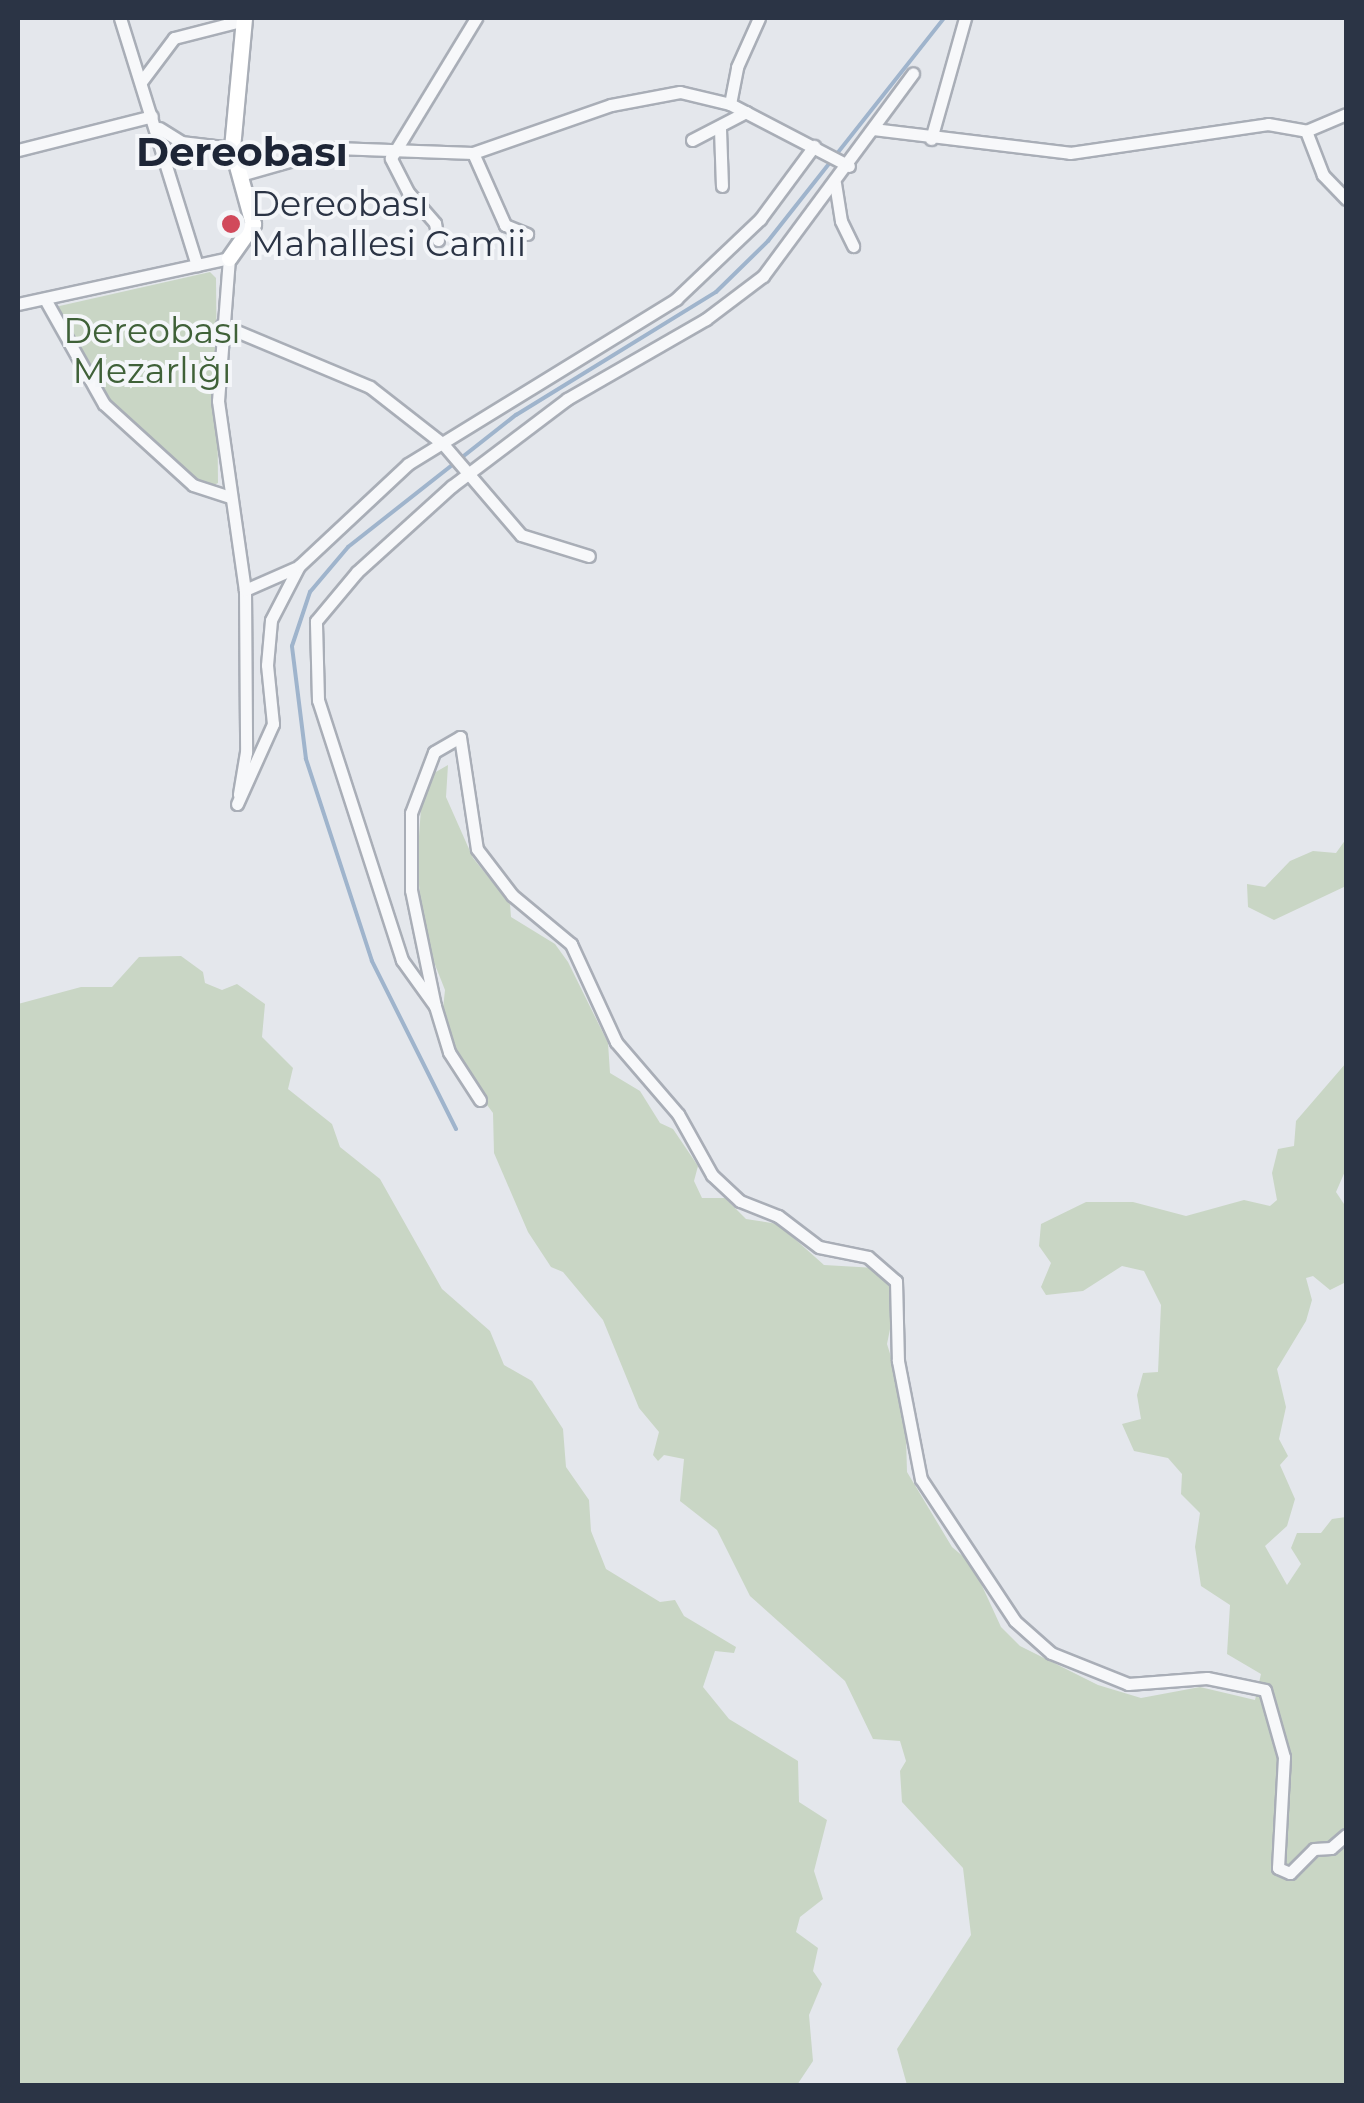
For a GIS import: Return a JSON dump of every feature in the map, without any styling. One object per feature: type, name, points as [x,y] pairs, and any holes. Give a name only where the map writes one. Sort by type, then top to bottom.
[{"type":"street","points":[[120,18],[129,60],[159,128],[196,265]]},
{"type":"street","points":[[438,240],[435,223],[396,173],[394,149],[468,40],[476,18]]},
{"type":"street","points":[[730,104],[737,66],[758,18]]},
{"type":"street","points":[[931,140],[965,18]]},
{"type":"street","points":[[141,82],[174,38],[242,19],[232,148],[244,174],[253,224],[230,258],[218,401],[245,590],[246,752],[237,804],[273,724],[267,665],[272,620],[299,566]]},
{"type":"street","points":[[435,1006],[402,960],[328,735],[312,646],[316,622],[338,592],[472,473],[567,399],[706,319],[763,276],[836,183],[912,73]]},
{"type":"street","points":[[244,174],[334,148],[394,149],[439,156],[474,153],[611,106],[680,92],[730,104],[848,166]]},
{"type":"street","points":[[692,140],[720,129],[746,112]]},
{"type":"street","points":[[874,129],[931,140],[1070,153],[1268,124],[1306,130],[1346,114]]},
{"type":"street","points":[[18,150],[152,116]]},
{"type":"street","points":[[159,128],[182,142],[232,148]]},
{"type":"street","points":[[720,129],[722,186]]},
{"type":"street","points":[[1306,130],[1323,175],[1346,198]]},
{"type":"street","points":[[245,590],[299,566],[408,464],[444,444],[510,397],[676,299],[760,219],[814,146]]},
{"type":"street","points":[[474,153],[505,226],[527,234]]},
{"type":"street","points":[[836,183],[841,221],[854,246]]},
{"type":"street","points":[[18,304],[230,258]]},
{"type":"street","points":[[45,299],[104,404],[193,485],[229,497]]},
{"type":"street","points":[[222,326],[370,388],[444,444],[521,535],[590,556]]},
{"type":"street","points":[[480,1100],[448,1052],[412,890],[411,813],[415,788],[434,752],[460,737],[477,849],[512,895],[571,944],[616,1042],[678,1114],[712,1175],[740,1201],[778,1216],[819,1247],[868,1257],[896,1281],[898,1362],[921,1479],[1015,1622],[1051,1653],[1128,1684],[1207,1678],[1265,1690],[1284,1756],[1278,1868],[1290,1872],[1314,1849],[1331,1848],[1346,1835]]},
{"type":"green space","name":"Dereobası Mezarlığı","points":[[210,272],[216,278],[218,483],[208,488],[135,430],[99,389],[55,307]]},
{"type":"green space","points":[[448,765],[446,797],[473,858],[510,904],[511,917],[555,944],[568,962],[608,1043],[610,1073],[640,1091],[660,1123],[673,1129],[698,1166],[694,1181],[702,1198],[725,1198],[746,1219],[778,1224],[824,1265],[876,1268],[889,1283],[894,1309],[887,1344],[905,1402],[907,1472],[952,1547],[972,1564],[1001,1627],[1020,1646],[1098,1685],[1141,1698],[1200,1687],[1255,1700],[1261,1674],[1227,1654],[1230,1605],[1201,1586],[1195,1547],[1200,1513],[1181,1494],[1182,1474],[1168,1458],[1134,1451],[1122,1424],[1141,1419],[1137,1395],[1143,1373],[1158,1372],[1161,1305],[1144,1271],[1122,1266],[1083,1291],[1046,1295],[1041,1287],[1051,1263],[1039,1246],[1041,1224],[1086,1202],[1133,1202],[1186,1216],[1244,1200],[1270,1206],[1277,1200],[1272,1173],[1278,1149],[1294,1146],[1296,1121],[1346,1063],[1346,1169],[1336,1192],[1346,1207],[1346,1282],[1330,1290],[1313,1276],[1306,1278],[1312,1300],[1306,1321],[1277,1369],[1286,1407],[1279,1439],[1288,1456],[1280,1465],[1295,1499],[1287,1526],[1265,1546],[1287,1585],[1301,1564],[1291,1548],[1297,1533],[1321,1533],[1332,1519],[1346,1517],[1346,2085],[907,2085],[897,2049],[971,1935],[963,1868],[902,1802],[900,1771],[906,1761],[900,1741],[873,1739],[845,1681],[750,1596],[717,1530],[680,1501],[684,1459],[664,1455],[658,1461],[653,1455],[659,1432],[639,1408],[603,1320],[563,1272],[551,1267],[528,1232],[494,1153],[493,1113],[451,1056],[442,1018],[445,990],[424,937],[417,864],[422,794],[427,777]]},
{"type":"green space","points":[[1346,839],[1346,886],[1274,920],[1248,907],[1247,884],[1265,887],[1290,861],[1313,851],[1336,853]]},
{"type":"green space","points":[[181,956],[203,972],[205,983],[222,990],[237,984],[265,1004],[262,1037],[293,1068],[288,1089],[332,1124],[340,1147],[380,1179],[442,1289],[490,1331],[504,1365],[532,1381],[563,1429],[566,1467],[589,1500],[591,1531],[606,1569],[660,1602],[675,1600],[684,1616],[736,1647],[734,1653],[715,1651],[703,1687],[729,1719],[798,1761],[799,1802],[827,1820],[814,1871],[823,1899],[800,1917],[796,1932],[818,1948],[813,1971],[822,1984],[809,2015],[813,2061],[797,2085],[18,2085],[18,1004],[81,987],[112,987],[139,957]]},
{"type":"waterway","points":[[456,1129],[372,961],[306,759],[292,646],[310,592],[348,547],[516,415],[716,292],[768,241],[944,18]]},
{"type":"place","name":"Dereobası Mahallesi Camii","points":[[231,224]]},
{"type":"district","name":"Dereobası","points":[[242,152]]}]
